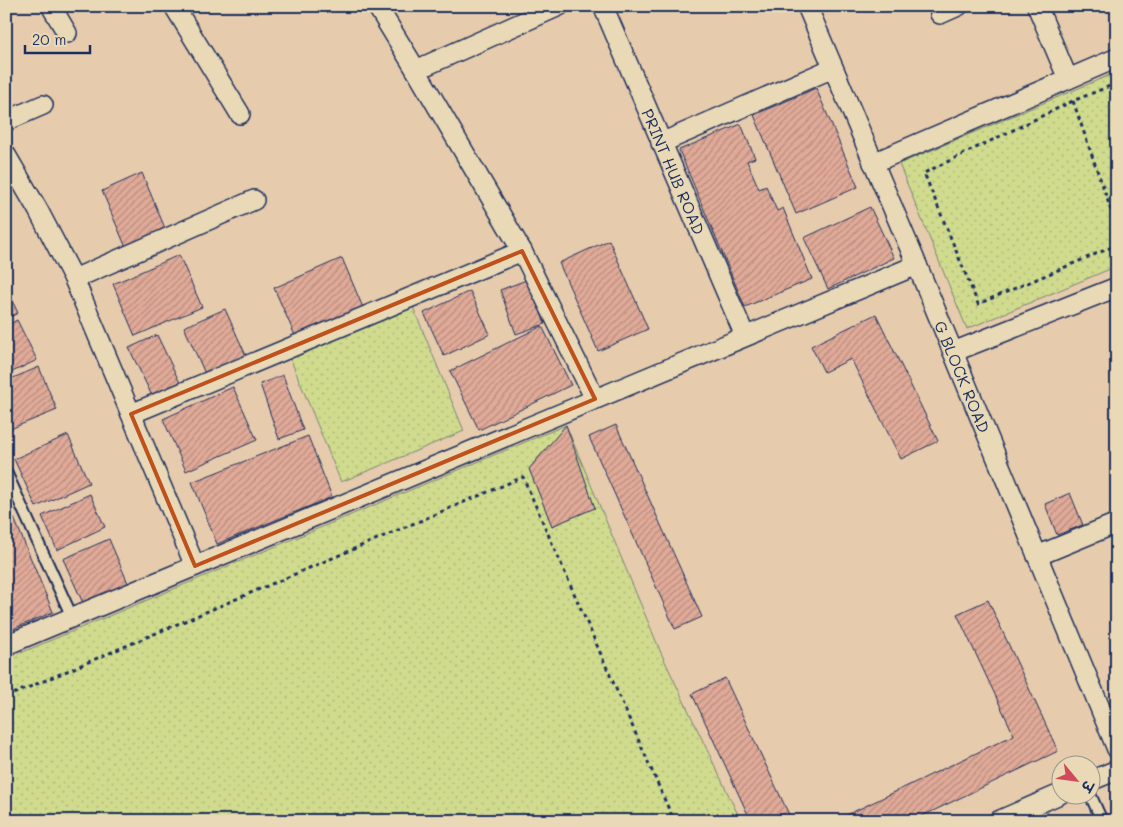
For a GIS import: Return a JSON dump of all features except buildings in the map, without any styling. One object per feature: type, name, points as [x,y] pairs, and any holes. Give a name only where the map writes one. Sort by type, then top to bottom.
[{"type":"street","points":[[51,6],[67,33]]},
{"type":"street","points":[[174,6],[240,114]]},
{"type":"street","points":[[377,6],[522,251],[595,399]]},
{"type":"street","points":[[416,70],[559,6]]},
{"type":"street","name":"PRINT HUB ROAD","points":[[602,6],[745,336]]},
{"type":"street","name":"G BLOCK ROAD","points":[[806,6],[917,265],[1117,749]]},
{"type":"street","points":[[940,14],[958,6]]},
{"type":"street","points":[[1037,6],[1068,79]]},
{"type":"street","points":[[873,163],[1117,58]]},
{"type":"street","points":[[661,143],[833,68]]},
{"type":"street","points":[[6,121],[44,106]]},
{"type":"street","points":[[6,155],[35,204],[74,279],[195,566]]},
{"type":"street","points":[[74,279],[254,200]]},
{"type":"street","points":[[130,414],[522,251]]},
{"type":"street","points":[[6,645],[917,265]]},
{"type":"street","points":[[953,352],[1117,287]]},
{"type":"street","points":[[1037,556],[1117,523]]},
{"type":"street","points":[[1100,777],[1117,770]]},
{"type":"street","points":[[998,821],[1050,798]]},
{"type":"lane","points":[[6,472],[72,617]]},
{"type":"lane","points":[[1094,804],[1102,821]]},
{"type":"path","points":[[1117,83],[924,173],[978,304],[1117,245]]},
{"type":"path","points":[[1073,102],[1117,227]]},
{"type":"path","points":[[6,697],[523,477],[674,821]]},
{"type":"highlighted area","points":[[522,251],[595,399],[195,566],[131,414]]},
{"type":"green space","points":[[1117,72],[1117,266],[967,329],[899,164]]},
{"type":"green space","points":[[413,307],[464,431],[341,482],[290,358]]},
{"type":"green space","points":[[566,425],[661,653],[741,821],[6,821],[6,659]]}]
